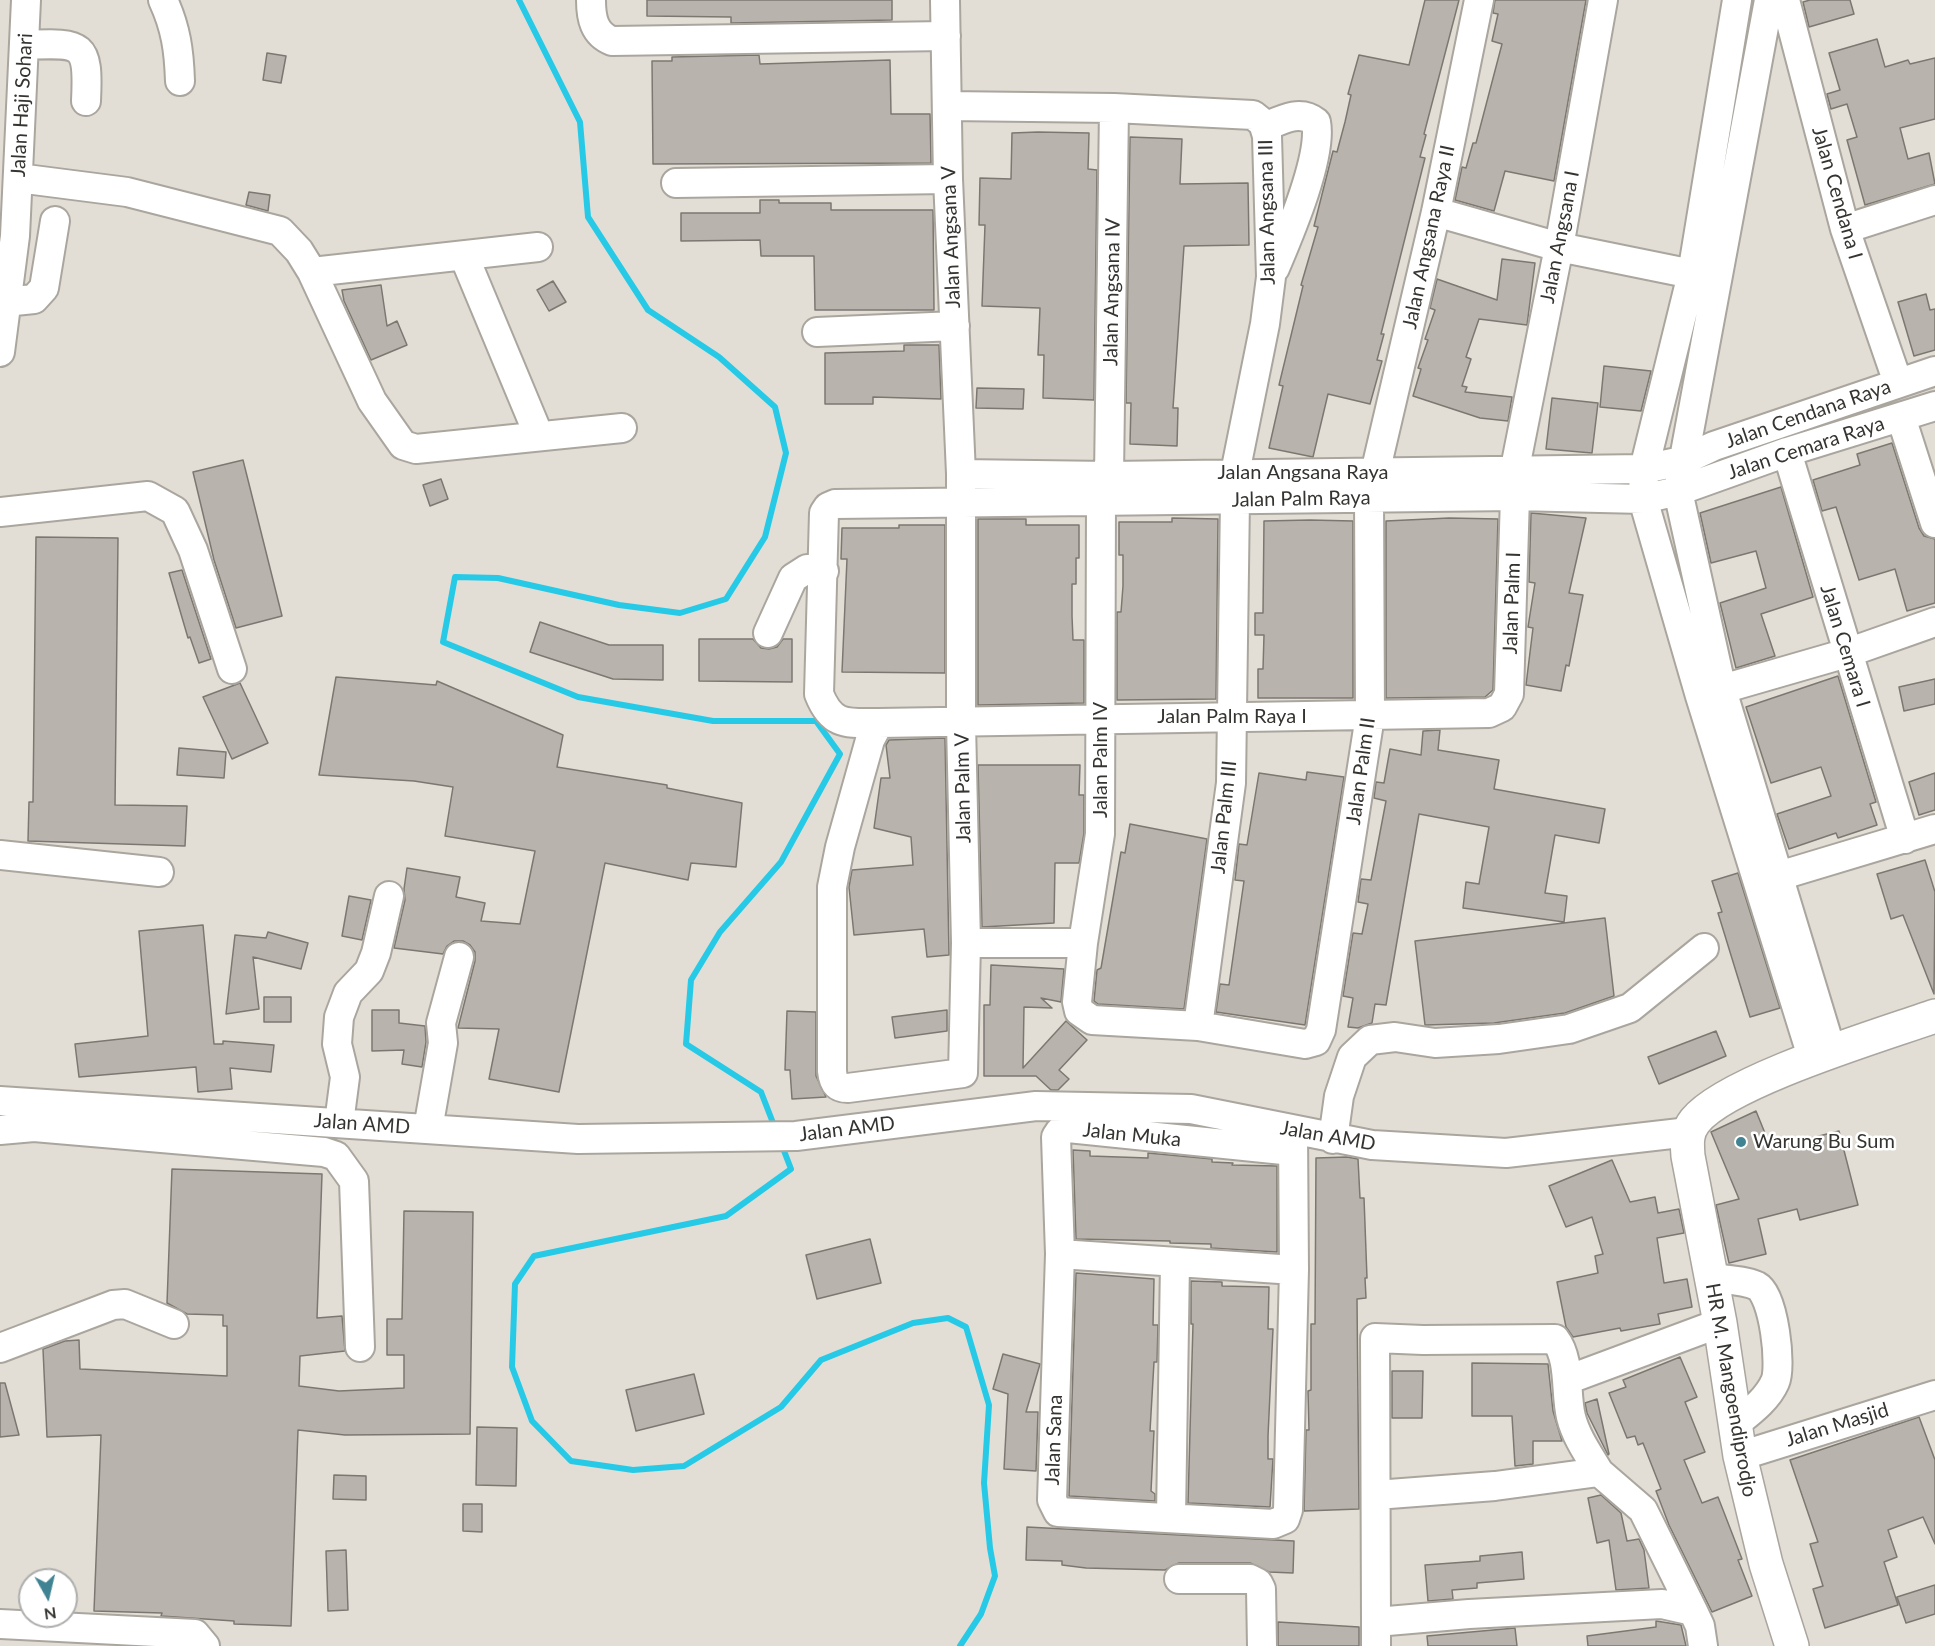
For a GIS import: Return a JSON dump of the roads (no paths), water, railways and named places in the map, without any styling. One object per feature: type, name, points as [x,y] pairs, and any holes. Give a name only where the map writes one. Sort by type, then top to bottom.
[{"type":"main road","points":[[1689,1132],[1704,1112],[1727,1096],[1822,1056],[1935,1016]]},
{"type":"main road","name":"HR M. Mangoendiprodjo","points":[[1689,1132],[1688,1156],[1720,1323],[1737,1440],[1766,1564],[1792,1646]]},
{"type":"street","name":"Jalan Haji Sohari","points":[[0,352],[15,236],[27,0]]},
{"type":"street","points":[[163,0],[179,44],[180,81]]},
{"type":"street","points":[[591,0],[595,28],[601,37],[612,40],[946,36]]},
{"type":"street","name":"Jalan Angsana V","points":[[945,0],[948,180],[961,474],[959,503]]},
{"type":"street","name":"Jalan Angsana Raya II","points":[[1372,485],[1436,212],[1479,0]]},
{"type":"street","name":"Jalan Angsana I","points":[[1514,484],[1603,0]]},
{"type":"street","points":[[1711,693],[1678,491],[1737,0]]},
{"type":"street","points":[[1769,0],[1703,279],[1644,469],[1643,499],[1711,693],[1822,1056]]},
{"type":"street","name":"Jalan Cendana I","points":[[1785,0],[1845,229],[1898,383]]},
{"type":"street","points":[[24,45],[60,44],[78,49],[85,56],[88,66],[86,101]]},
{"type":"street","name":"Jalan Angsana III","points":[[947,106],[1114,108],[1253,115],[1265,128],[1271,278],[1265,324],[1235,486]]},
{"type":"street","name":"Jalan Angsana IV","points":[[1105,489],[1114,108]]},
{"type":"street","points":[[1265,128],[1292,116],[1304,116],[1316,122],[1318,130],[1317,147],[1291,230],[1271,278]]},
{"type":"street","points":[[18,178],[127,192],[280,231],[299,251],[312,272],[372,401],[403,445],[416,449],[622,428]]},
{"type":"street","points":[[676,183],[948,180]]},
{"type":"street","points":[[1845,229],[1935,200]]},
{"type":"street","points":[[1436,212],[1559,247],[1703,279]]},
{"type":"street","points":[[5,302],[34,299],[44,288],[55,221]]},
{"type":"street","points":[[312,272],[538,247]]},
{"type":"street","points":[[464,256],[539,436]]},
{"type":"street","points":[[817,332],[955,326]]},
{"type":"street","name":"Jalan Cendana Raya","points":[[1644,469],[1682,461],[1714,446],[1935,371]]},
{"type":"street","name":"Jalan Cemara Raya","points":[[1643,499],[1678,491],[1787,452],[1935,406]]},
{"type":"street","points":[[1901,417],[1935,523]]},
{"type":"street","name":"Jalan Cemara I","points":[[1787,452],[1905,839]]},
{"type":"street","name":"Jalan Angsana Raya","points":[[961,474],[1105,489],[1514,484],[1644,469]]},
{"type":"street","points":[[1514,484],[1643,499]]},
{"type":"street","name":"Jalan Palm I","points":[[1502,707],[1509,694],[1514,484]]},
{"type":"street","name":"Jalan Palm II","points":[[1198,1026],[1305,1044],[1316,1041],[1321,1030],[1370,716],[1372,485]]},
{"type":"street","name":"Jalan Palm III","points":[[1198,1026],[1231,783],[1230,716],[1235,486]]},
{"type":"street","points":[[959,503],[1105,489]]},
{"type":"street","name":"Jalan Palm IV","points":[[1105,489],[1101,834],[1083,943],[1077,1002],[1082,1015],[1092,1020],[1198,1026]]},
{"type":"street","points":[[0,512],[148,496],[175,511],[193,550],[232,669]]},
{"type":"street","name":"Jalan Palm Raya I","points":[[959,503],[835,504],[828,507],[824,513],[819,694],[825,708],[837,719],[846,723],[961,723],[1101,718],[1370,716],[1489,713],[1502,707]]},
{"type":"street","name":"Jalan Palm V","points":[[879,723],[870,740],[840,847],[832,887],[833,1077],[839,1087],[843,1088],[963,1072],[966,943],[959,503]]},
{"type":"street","points":[[768,633],[793,578],[807,569],[824,571]]},
{"type":"street","points":[[1711,693],[1847,653],[1935,622]]},
{"type":"street","points":[[1768,879],[1935,829]]},
{"type":"street","points":[[0,855],[159,872]]},
{"type":"street","points":[[339,1123],[345,1077],[337,1044],[339,1017],[348,993],[369,971],[376,953],[389,897]]},
{"type":"street","points":[[966,943],[1083,943]]},
{"type":"street","points":[[1333,1139],[1340,1096],[1352,1057],[1370,1040],[1395,1037],[1435,1044],[1499,1039],[1569,1029],[1630,1008],[1704,948]]},
{"type":"street","points":[[428,1129],[442,1042],[441,1023],[459,957]]},
{"type":"street","name":"Jalan AMD","points":[[0,1101],[578,1139],[796,1136],[1045,1106],[1191,1109],[1293,1141],[1333,1139],[1372,1145],[1506,1153],[1689,1132]]},
{"type":"street","points":[[0,1130],[34,1127],[324,1152],[336,1156],[354,1181],[360,1347]]},
{"type":"street","name":"Jalan Muka","points":[[1060,1254],[1056,1137],[1060,1131],[1068,1128],[1293,1141]]},
{"type":"street","points":[[1060,1254],[1294,1270],[1293,1141]]},
{"type":"street","name":"Jalan Sana","points":[[1060,1254],[1052,1500],[1062,1514],[1171,1517],[1273,1524],[1285,1519],[1288,1510],[1294,1270]]},
{"type":"street","points":[[1171,1517],[1175,1262]]},
{"type":"street","points":[[1712,1278],[1755,1284],[1765,1293],[1773,1316],[1777,1378],[1737,1440]]},
{"type":"street","points":[[0,1348],[113,1305],[125,1304],[174,1324]]},
{"type":"street","points":[[1567,1380],[1720,1323]]},
{"type":"street","points":[[1693,1611],[1662,1604],[1469,1614],[1376,1634],[1375,1338],[1423,1341],[1551,1337],[1559,1346],[1567,1380],[1571,1417],[1582,1445],[1599,1472],[1643,1510],[1693,1611],[1700,1626],[1702,1646]]},
{"type":"street","name":"Jalan Masjid","points":[[1737,1440],[1935,1395]]},
{"type":"street","points":[[1376,1495],[1495,1486],[1599,1472]]},
{"type":"street","points":[[1179,1579],[1250,1579],[1258,1583],[1261,1589],[1262,1646]]},
{"type":"street","points":[[0,1624],[195,1634],[205,1646]]},
{"type":"waterway","points":[[519,0],[580,122],[588,217],[648,310],[719,357],[775,407],[786,453],[765,537],[726,599],[680,613],[619,605],[498,578],[455,577],[443,642],[578,697],[713,721],[816,721],[840,754],[781,862],[720,932],[691,980],[686,1044],[761,1092],[775,1128]]},
{"type":"waterway","points":[[781,1143],[791,1169],[726,1216],[534,1256],[515,1284],[512,1367],[532,1421],[571,1461],[633,1470],[684,1466],[781,1407],[821,1360],[913,1323],[948,1318],[966,1327],[989,1405],[984,1483],[995,1576],[981,1614],[960,1646]]},
{"type":"place","name":"Warung Bu Sum","points":[[1741,1142]]}]
